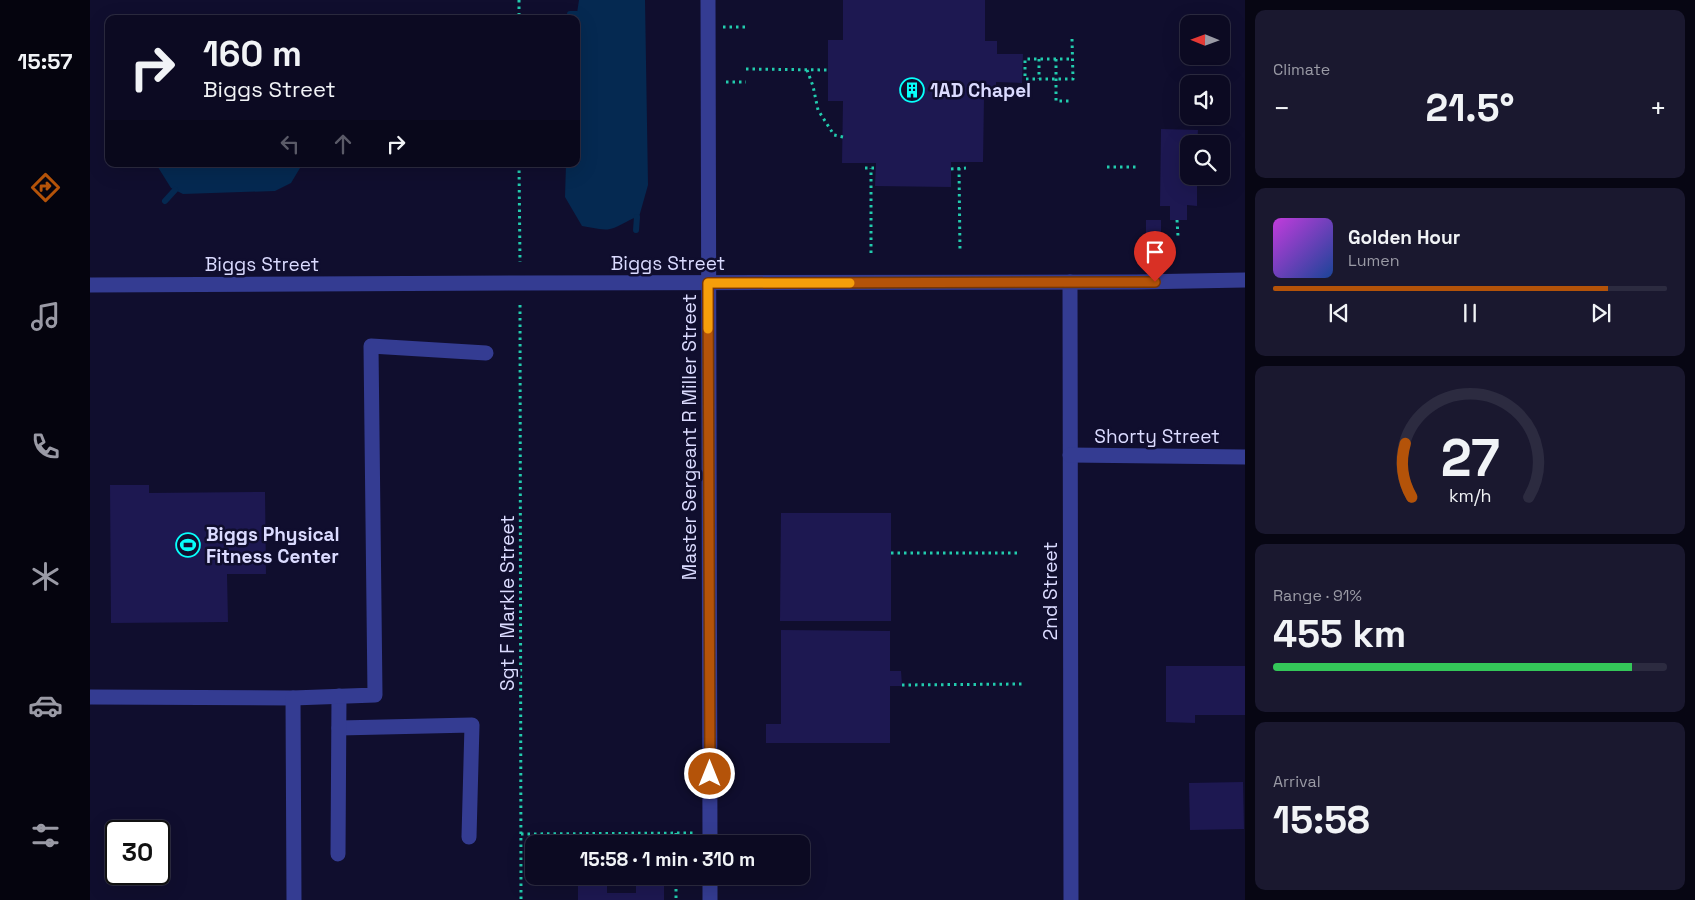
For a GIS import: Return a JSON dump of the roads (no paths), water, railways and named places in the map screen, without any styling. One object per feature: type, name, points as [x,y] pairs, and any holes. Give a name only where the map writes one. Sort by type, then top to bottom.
[{"type":"street","name":"Master Sergeant R Miller Street","points":[[708,0],[709,835]]},
{"type":"street","name":"Biggs Street","points":[[90,286],[1245,280]]},
{"type":"street","name":"2nd Street","points":[[1070,282],[1071,900]]},
{"type":"street","points":[[90,697],[293,698],[375,695],[371,346],[486,353]]},
{"type":"street","name":"Shorty Street","points":[[1070,456],[1245,457]]},
{"type":"street","points":[[338,854],[339,696]]},
{"type":"street","points":[[293,698],[294,900]]},
{"type":"street","points":[[339,728],[472,726],[469,837]]},
{"type":"street","points":[[710,885],[710,900]]},
{"type":"water","points":[[579,0],[645,0],[648,185],[639,217],[614,228],[600,229],[582,226],[565,197],[566,167],[580,167],[580,15],[577,15]]},
{"type":"water","points":[[158,167],[300,167],[291,183],[275,191],[183,194],[171,188]]},
{"type":"waterway","points":[[570,14],[577,14]]},
{"type":"waterway","points":[[165,201],[175,190]]},
{"type":"waterway","points":[[636,230],[637,217]]},
{"type":"place","name":"1AD Chapel","points":[[912,90]]},
{"type":"place","name":"Biggs Physical Fitness Center","points":[[188,545]]}]
